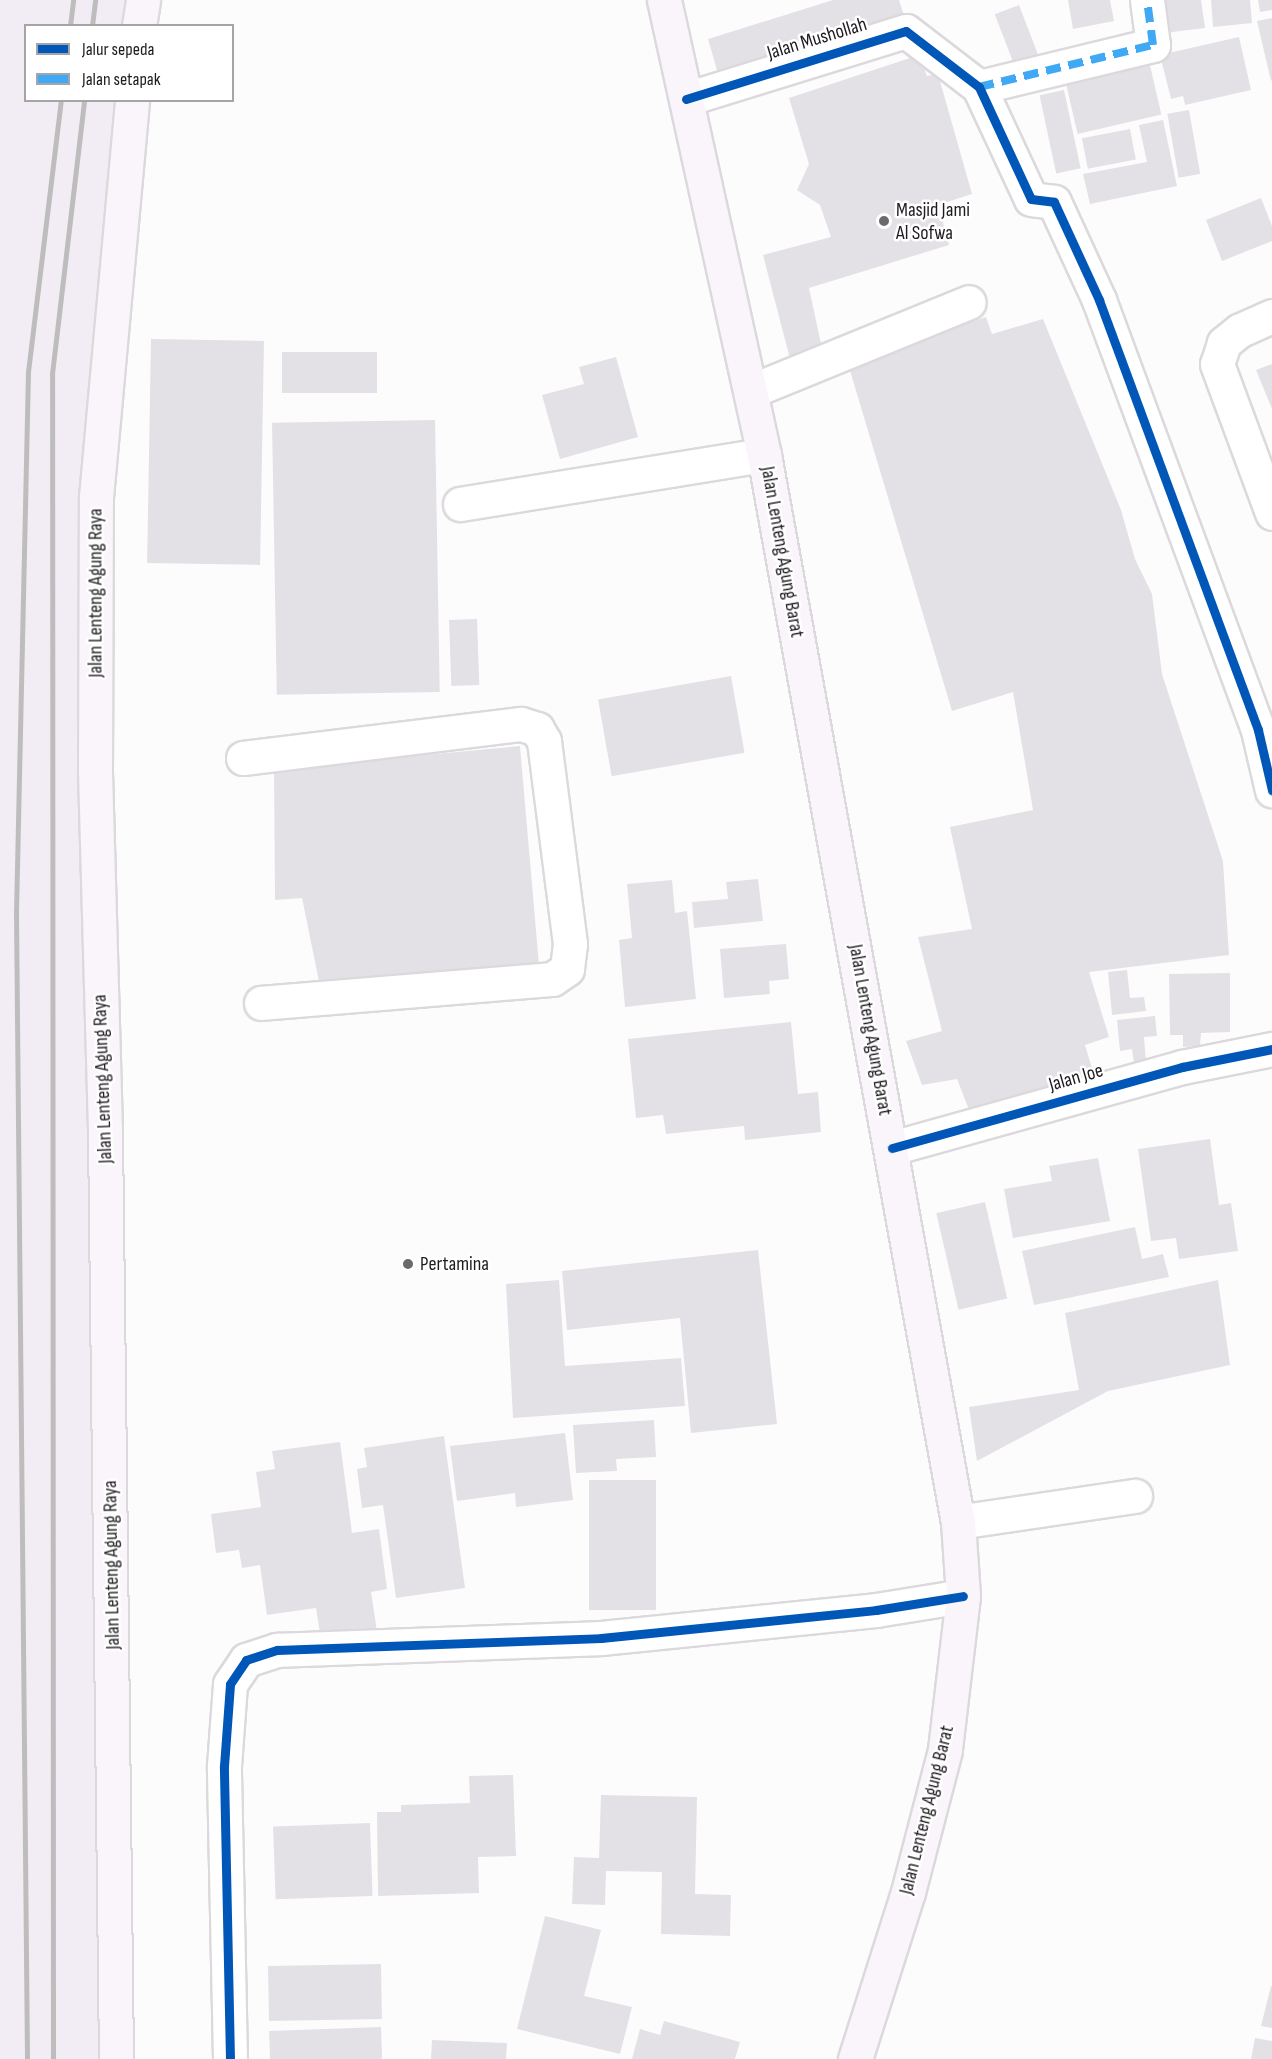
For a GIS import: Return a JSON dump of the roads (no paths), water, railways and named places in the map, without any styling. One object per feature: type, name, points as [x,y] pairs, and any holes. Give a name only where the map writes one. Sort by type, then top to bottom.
[{"type":"main road","points":[[140,24],[143,0]]},
{"type":"main road","name":"Jalan Lenteng Agung Barat","points":[[664,0],[764,455],[892,1148],[958,1522],[963,1596],[945,1750],[908,1892],[855,2059]]},
{"type":"main road","name":"Jalan Lenteng Agung Raya","points":[[116,2059],[106,1142],[95,770],[96,497],[132,102]]},
{"type":"street","points":[[1147,0],[1153,45],[975,84],[1031,199],[1054,202],[1099,300],[1258,730],[1272,790]]},
{"type":"street","name":"Jalan Mushollah","points":[[686,99],[906,31],[975,84]]},
{"type":"street","points":[[751,391],[969,302]]},
{"type":"street","points":[[1272,316],[1240,330],[1224,343],[1216,364],[1272,513]]},
{"type":"street","points":[[460,504],[764,455]]},
{"type":"street","points":[[243,758],[521,724],[537,729],[544,741],[570,944],[567,969],[552,979],[261,1003]]},
{"type":"street","name":"Jalan Joe","points":[[892,1148],[1182,1067],[1272,1049]]},
{"type":"street","points":[[958,1522],[1135,1496]]},
{"type":"street","points":[[230,2059],[224,1766],[230,1684],[246,1660],[277,1650],[612,1637],[876,1610],[963,1596]]},
{"type":"railway","points":[[70,24],[73,0]]},
{"type":"railway","points":[[92,24],[95,0]]},
{"type":"railway","points":[[27,2059],[16,913],[28,372],[61,102]]},
{"type":"railway","points":[[53,2059],[52,374],[84,102]]},
{"type":"place","name":"Masjid Jami Al Sofwa","points":[[884,221]]},
{"type":"place","name":"Pertamina","points":[[408,1264]]}]
